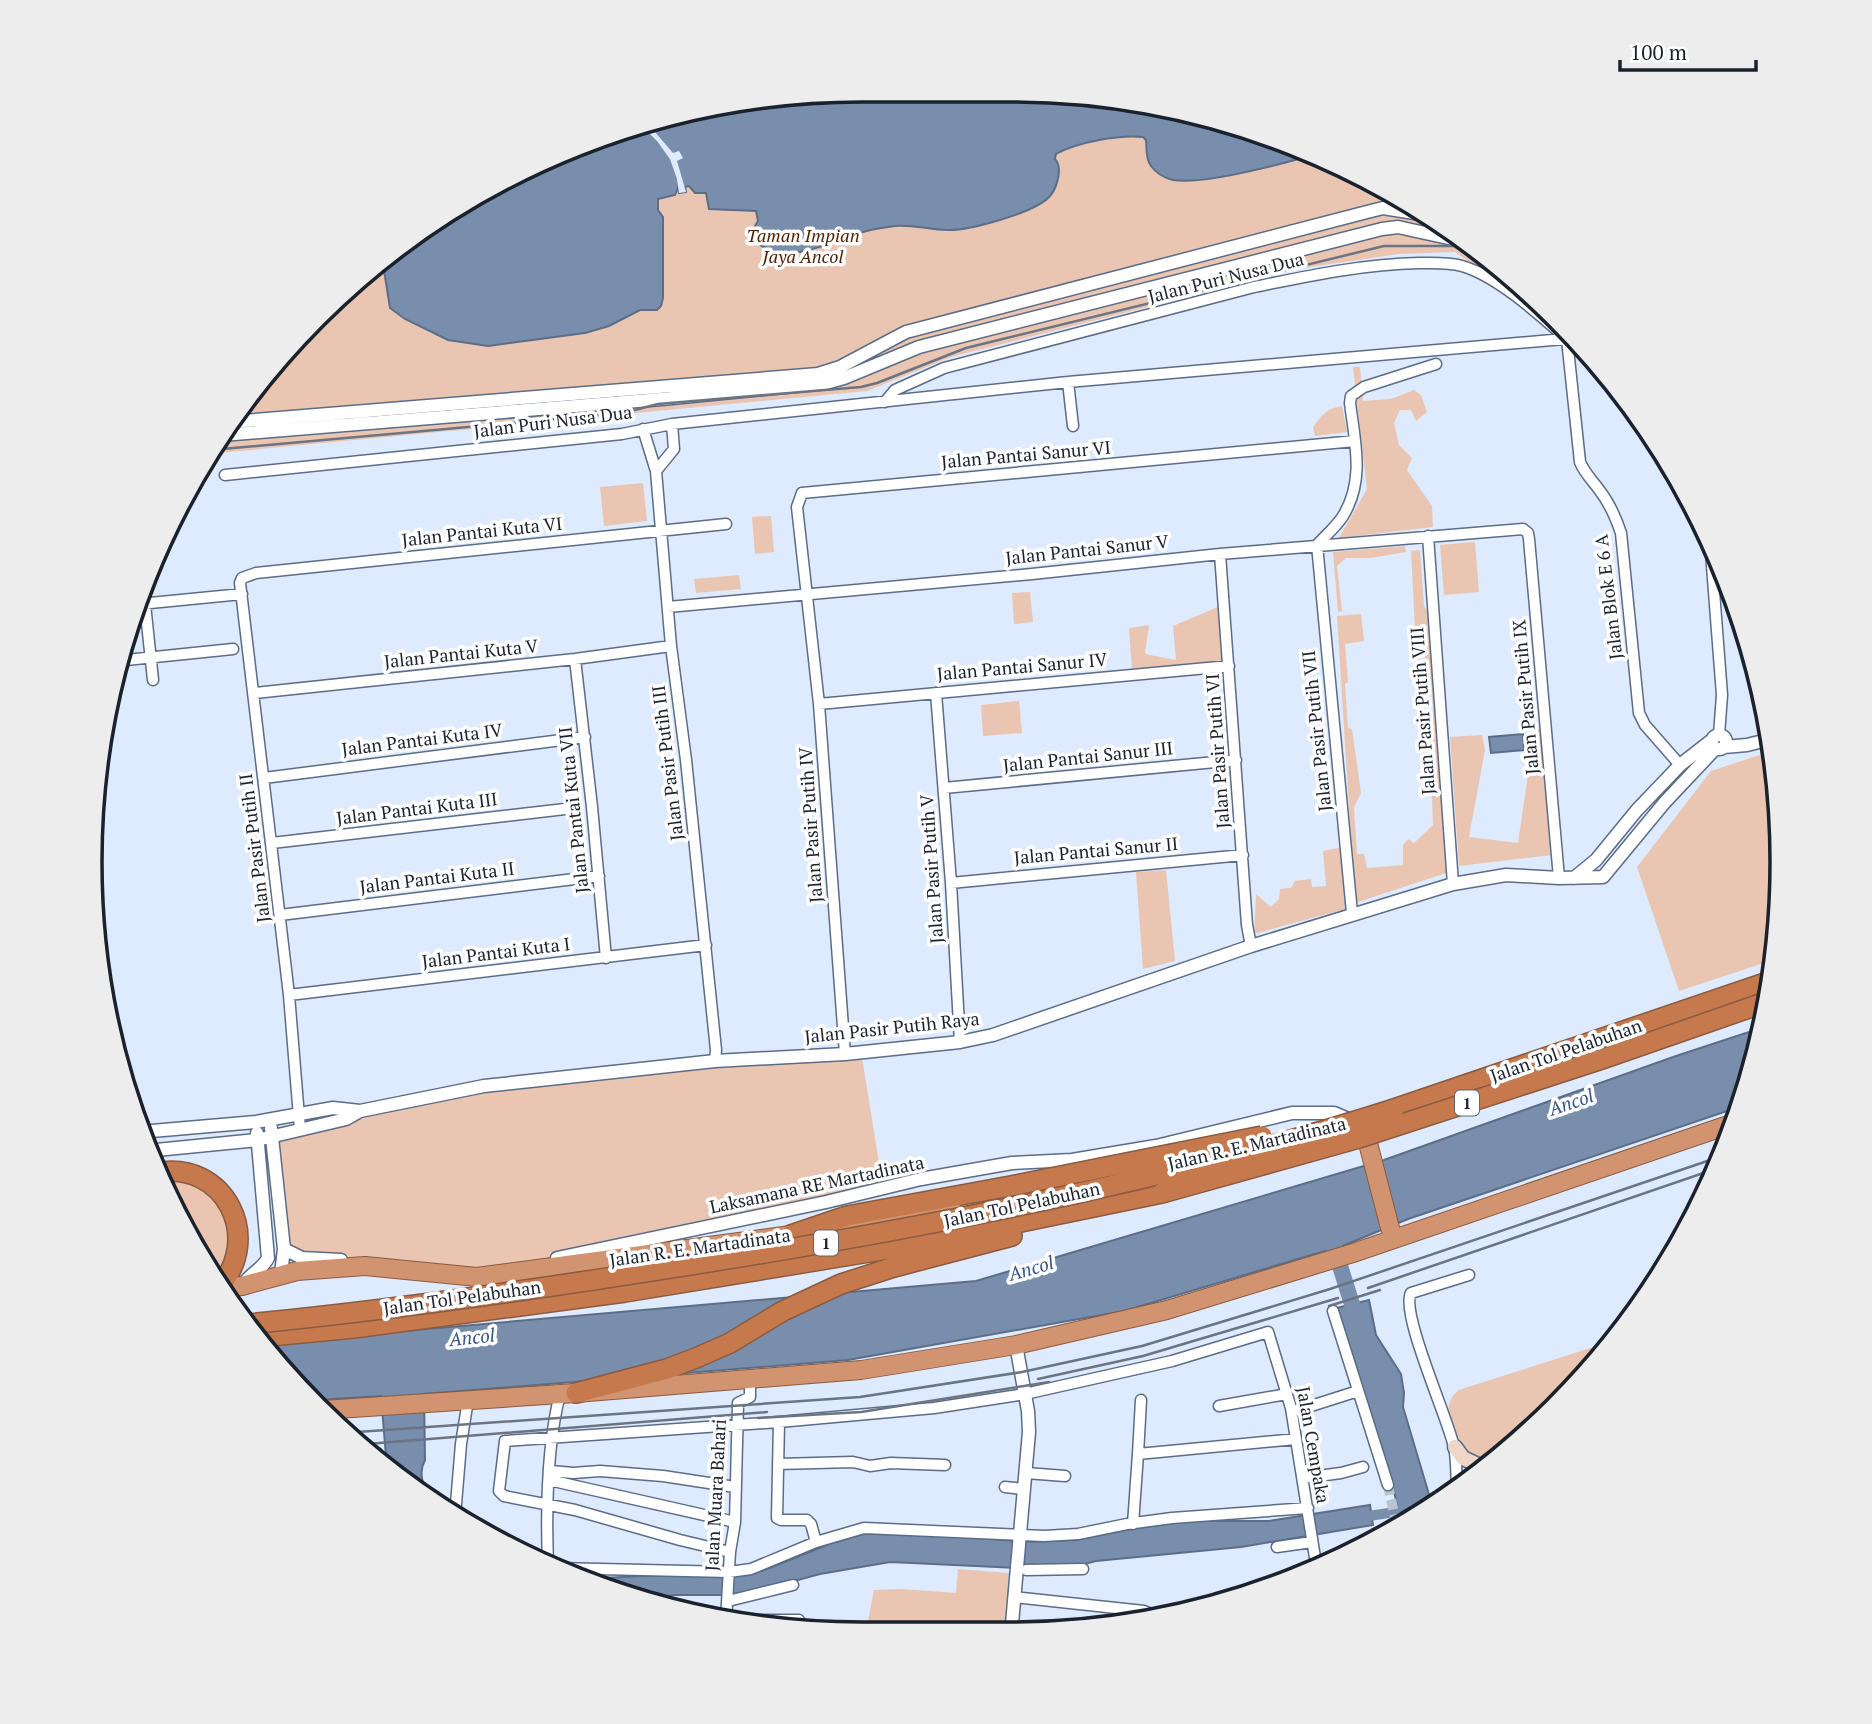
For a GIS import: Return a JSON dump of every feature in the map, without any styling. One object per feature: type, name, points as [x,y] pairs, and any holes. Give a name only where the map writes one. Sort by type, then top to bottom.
[{"type":"highway","name":"Jalan Tol Pelabuhan","points":[[258,1323],[624,1276],[929,1225],[1159,1176],[1374,1118],[1760,987]]},
{"type":"highway","name":"Jalan Tol Pelabuhan","points":[[268,1336],[354,1328],[625,1292],[900,1247],[1162,1193],[1359,1138],[1756,1007]]},
{"type":"highway","points":[[791,1235],[847,1216],[1374,1118],[1590,1067],[1756,1008]]},
{"type":"highway","name":"Jalan R. E. Martadinata","points":[[231,1287],[281,1274],[365,1266],[458,1277],[517,1274],[824,1232],[1100,1180],[1374,1118],[1368,1145],[1389,1227]]},
{"type":"highway","points":[[334,1409],[568,1394],[861,1370],[1016,1345],[1167,1310],[1353,1253],[1722,1127]]},
{"type":"highway","points":[[168,1172],[180,1171],[204,1179],[224,1196],[232,1210],[238,1236],[237,1250],[234,1264],[225,1277]]},
{"type":"highway","points":[[568,1394],[667,1369],[730,1343],[783,1311],[841,1284],[894,1267],[1027,1233],[1085,1209]]},
{"type":"highway","points":[[1374,1245],[1389,1227],[1416,1230]]},
{"type":"main road","points":[[1455,1447],[1463,1458],[1475,1464]]},
{"type":"street","points":[[243,421],[818,374],[840,367],[906,332],[1383,208],[1403,211]]},
{"type":"street","points":[[234,434],[827,383],[919,347],[1398,227],[1442,237]]},
{"type":"street","points":[[1284,235],[1289,253]]},
{"type":"street","name":"Jalan Puri Nusa Dua","points":[[885,402],[895,390],[944,368],[1254,287],[1306,276],[1395,263],[1459,265],[1474,270],[1521,299]]},
{"type":"street","name":"Jalan Puri Nusa Dua","points":[[225,475],[622,434],[672,424],[1068,382],[1562,339]]},
{"type":"street","points":[[873,349],[879,364]]},
{"type":"street","name":"Jalan Blok E 6 A","points":[[1572,350],[1580,463],[1616,516],[1621,533],[1639,713],[1645,726],[1680,765]]},
{"type":"street","points":[[1317,545],[1342,519],[1352,499],[1358,467],[1350,403],[1353,393],[1387,378],[1436,364]]},
{"type":"street","points":[[1068,382],[1073,426]]},
{"type":"street","points":[[656,471],[674,449],[672,424]]},
{"type":"street","name":"Jalan Pasir Putih III","points":[[643,429],[656,471],[671,646],[717,1057]]},
{"type":"street","name":"Jalan Pantai Sanur VI","points":[[806,594],[797,507],[802,493],[1355,441]]},
{"type":"street","name":"Jalan Pantai Kuta VI","points":[[242,578],[256,573],[726,524]]},
{"type":"street","name":"Jalan Pasir Putih IX","points":[[1509,531],[1523,529],[1528,533],[1529,539],[1559,878]]},
{"type":"street","name":"Jalan Pantai Sanur V","points":[[668,607],[1317,545],[1509,531]]},
{"type":"street","name":"Jalan Pasir Putih VIII","points":[[1429,536],[1453,884]]},
{"type":"street","name":"Jalan Pasir Putih VII","points":[[1317,545],[1352,913]]},
{"type":"street","name":"Jalan Pasir Putih VI","points":[[1220,554],[1251,946]]},
{"type":"street","points":[[1712,569],[1722,695],[1717,743]]},
{"type":"street","name":"Jalan Pasir Putih II","points":[[242,578],[240,583],[289,995],[299,1114]]},
{"type":"street","points":[[147,603],[242,594]]},
{"type":"street","name":"Jalan Pasir Putih IV","points":[[806,594],[819,704],[845,1054]]},
{"type":"street","points":[[144,614],[153,680]]},
{"type":"street","name":"Jalan Pantai Kuta V","points":[[254,693],[575,659],[671,646]]},
{"type":"street","points":[[129,660],[233,649]]},
{"type":"street","name":"Jalan Pantai Kuta VII","points":[[575,659],[606,958]]},
{"type":"street","name":"Jalan Pantai Sanur IV","points":[[819,704],[1229,666]]},
{"type":"street","name":"Jalan Pasir Putih V","points":[[936,693],[960,1042]]},
{"type":"street","name":"Jalan Pantai Kuta IV","points":[[264,778],[585,737]]},
{"type":"street","points":[[1574,878],[1596,860],[1637,810],[1680,765],[1717,743],[1747,745],[1761,742]]},
{"type":"street","name":"Jalan Pasir Putih Raya","points":[[151,1131],[256,1122],[333,1108],[360,1111],[484,1086],[717,1057],[845,1054],[960,1042],[993,1035],[1251,946],[1453,884],[1506,875],[1603,877],[1717,743]]},
{"type":"street","name":"Jalan Pantai Sanur III","points":[[944,788],[1236,760]]},
{"type":"street","points":[[580,808],[592,807]]},
{"type":"street","name":"Jalan Pantai Kuta III","points":[[272,843],[565,809]]},
{"type":"street","points":[[1637,810],[1651,819]]},
{"type":"street","name":"Jalan Pantai Sanur II","points":[[951,883],[1243,855]]},
{"type":"street","name":"Jalan Pantai Kuta II","points":[[280,915],[599,876]]},
{"type":"street","name":"Jalan Pantai Kuta I","points":[[289,995],[706,945]]},
{"type":"street","name":"Jalan Pasir Putih Raya","points":[[158,1150],[257,1140],[346,1119],[360,1111]]},
{"type":"street","name":"Laksamana RE Martadinata","points":[[284,1249],[312,1260],[398,1261],[469,1269],[578,1254],[922,1179],[1012,1163],[1072,1160],[1156,1146],[1292,1113],[1334,1113],[1374,1118]]},
{"type":"street","points":[[299,1114],[300,1129]]},
{"type":"street","points":[[271,1120],[284,1249],[281,1274]]},
{"type":"street","points":[[242,1286],[268,1258],[256,1122]]},
{"type":"street","points":[[704,1228],[708,1246]]},
{"type":"street","points":[[1456,1477],[1455,1447],[1414,1327],[1408,1300],[1411,1293],[1469,1275]]},
{"type":"street","points":[[1333,1311],[1388,1485]]},
{"type":"street","name":"Jalan Cempaka","points":[[1025,1394],[1209,1352],[1265,1332],[1271,1335],[1292,1412],[1315,1558]]},
{"type":"street","points":[[1012,1622],[1014,1597],[1022,1569],[1020,1537],[1029,1432],[1016,1345]]},
{"type":"street","name":"Jalan Muara Bahari","points":[[727,1610],[738,1403],[750,1397],[750,1380]]},
{"type":"street","points":[[1292,1412],[1358,1391]]},
{"type":"street","points":[[548,1554],[553,1422],[568,1394]]},
{"type":"street","points":[[730,1552],[575,1510],[504,1496],[499,1491],[505,1441],[934,1408],[1025,1394]]},
{"type":"street","points":[[1219,1406],[1287,1394]]},
{"type":"street","points":[[456,1505],[468,1400]]},
{"type":"street","points":[[1133,1524],[1141,1400]]},
{"type":"street","points":[[779,1422],[777,1518],[807,1520],[811,1524],[816,1542]]},
{"type":"street","points":[[1138,1454],[1296,1439]]},
{"type":"street","points":[[778,1464],[852,1462],[870,1465],[945,1465]]},
{"type":"street","points":[[1303,1478],[1341,1474],[1363,1467]]},
{"type":"street","points":[[550,1475],[587,1472],[663,1476],[735,1487]]},
{"type":"street","points":[[583,1488],[587,1472]]},
{"type":"street","points":[[1026,1473],[1065,1476]]},
{"type":"street","points":[[550,1475],[583,1488],[734,1522]]},
{"type":"street","points":[[1005,1487],[1024,1489]]},
{"type":"street","points":[[581,1569],[729,1573],[751,1569],[816,1542],[864,1528],[1020,1537],[1078,1534],[1133,1524],[1308,1510]]},
{"type":"street","points":[[1277,1547],[1312,1539]]},
{"type":"street","points":[[1022,1569],[1083,1569]]},
{"type":"street","points":[[728,1599],[793,1585]]},
{"type":"street","points":[[1014,1597],[1141,1611]]},
{"type":"green space","name":"Taman Impian Jaya Ancol","points":[[862,102],[1060,103],[1158,116],[1207,127],[1301,159],[1390,203],[1473,259],[1515,294],[1455,252],[1398,254],[1297,269],[951,357],[867,391],[221,453],[259,399],[324,324],[361,290],[439,230],[482,203],[571,159],[665,127],[763,108]]},
{"type":"green space","points":[[1353,367],[1360,367],[1363,401],[1391,399],[1414,390],[1421,395],[1427,412],[1416,421],[1411,410],[1400,410],[1394,423],[1399,445],[1412,458],[1407,470],[1432,506],[1433,527],[1339,538],[1367,489]]},
{"type":"green space","points":[[1342,406],[1347,432],[1315,436],[1313,427],[1322,416],[1332,408]]},
{"type":"green space","points":[[643,483],[647,521],[604,526],[600,487]]},
{"type":"green space","points":[[771,516],[774,552],[755,554],[752,517]]},
{"type":"green space","points":[[1475,542],[1479,592],[1444,595],[1440,545]]},
{"type":"green space","points":[[1405,546],[1406,552],[1371,558],[1346,558],[1337,566],[1342,611],[1338,612],[1333,552]]},
{"type":"green space","points":[[1420,550],[1424,606],[1429,614],[1449,872],[1355,903],[1337,616],[1361,614],[1364,641],[1345,644],[1348,728],[1352,729],[1361,793],[1354,807],[1357,854],[1364,854],[1367,868],[1403,865],[1403,845],[1408,839],[1414,843],[1433,825],[1431,775],[1428,768],[1436,763],[1425,715],[1433,710],[1431,681],[1424,652],[1425,639],[1411,635],[1415,629],[1411,551]]},
{"type":"green space","points":[[739,575],[741,589],[696,593],[694,579]]},
{"type":"green space","points":[[1030,592],[1033,622],[1014,624],[1012,593]]},
{"type":"green space","points":[[1220,606],[1222,662],[1132,669],[1129,628],[1149,625],[1145,654],[1176,660],[1173,626]]},
{"type":"green space","points":[[1019,701],[1022,733],[983,736],[981,705]]},
{"type":"green space","points":[[1544,728],[1561,854],[1459,866],[1450,737],[1482,735],[1485,750],[1469,837],[1518,843],[1532,731]]},
{"type":"green space","points":[[1763,754],[1769,812],[1770,862],[1764,961],[1679,991],[1637,867],[1711,771]]},
{"type":"green space","points":[[1343,847],[1349,908],[1254,934],[1256,894],[1271,907],[1279,899],[1280,889],[1291,888],[1295,881],[1311,879],[1312,887],[1326,886],[1323,851]]},
{"type":"green space","points":[[1166,870],[1175,961],[1143,969],[1136,872]]},
{"type":"green space","points":[[861,1051],[883,1188],[545,1260],[461,1270],[313,1260],[288,1252],[272,1136],[484,1086]]},
{"type":"green space","points":[[172,1180],[196,1182],[224,1208],[230,1242],[225,1262],[220,1269]]},
{"type":"green space","points":[[1596,1346],[1548,1400],[1476,1462],[1462,1454],[1452,1429],[1449,1404],[1459,1390]]},
{"type":"green space","points":[[958,1569],[1009,1573],[1006,1622],[868,1622],[874,1590],[956,1593]]},
{"type":"water","points":[[812,103],[1060,103],[1158,116],[1207,127],[1300,159],[1224,176],[1173,180],[1161,175],[1151,166],[1143,137],[1098,140],[1056,154],[1058,177],[1051,195],[1040,204],[1015,215],[957,230],[914,226],[879,229],[795,253],[782,253],[756,242],[752,231],[758,221],[756,211],[709,209],[706,193],[695,193],[689,186],[685,187],[686,192],[679,193],[678,187],[675,195],[658,199],[658,210],[663,217],[663,298],[657,310],[640,310],[609,326],[585,333],[488,346],[448,340],[405,319],[390,308],[384,271],[439,230],[482,203],[571,159],[665,127],[714,116]]},
{"type":"water","points":[[1523,734],[1524,750],[1491,753],[1489,737]]},
{"type":"water","name":"Ancol","points":[[1751,1031],[1728,1111],[1408,1219],[1345,1245],[1124,1311],[848,1360],[424,1394],[423,1483],[386,1454],[381,1396],[324,1399],[273,1342],[976,1281],[1384,1160]]},
{"type":"water","points":[[1369,1300],[1376,1335],[1401,1374],[1403,1407],[1429,1496],[1399,1515],[1394,1491],[1337,1308]]},
{"type":"water","points":[[1370,1505],[1373,1525],[1241,1547],[1096,1561],[1077,1566],[1019,1568],[890,1562],[820,1574],[743,1595],[664,1597],[606,1578],[732,1576],[762,1571],[832,1543],[864,1534],[944,1534],[1022,1542],[1077,1540],[1181,1521],[1269,1521]]},
{"type":"pier","points":[[654,131],[673,153],[679,151],[683,158],[677,161],[686,192],[679,193],[670,159],[648,132]]},
{"type":"waterway","points":[[1328,1228],[1358,1323]]},
{"type":"waterway","points":[[1362,1517],[1407,1510]]},
{"type":"tunnel","points":[[565,809],[580,808]]},
{"type":"tunnel","points":[[1388,1485],[1395,1518]]},
{"type":"railway","points":[[224,449],[623,413],[658,404],[861,387],[966,348],[1384,246],[1455,246]]},
{"type":"railway","points":[[359,1432],[860,1397],[1022,1372],[1142,1346],[1330,1289],[1710,1160]]},
{"type":"railway","points":[[1368,1288],[1704,1173]]},
{"type":"railway","points":[[1329,1306],[1380,1290]]},
{"type":"railway","points":[[1038,1379],[1143,1356],[1338,1298]]},
{"type":"railway","points":[[758,1418],[861,1412],[1049,1382]]},
{"type":"railway","points":[[373,1444],[767,1412]]}]
